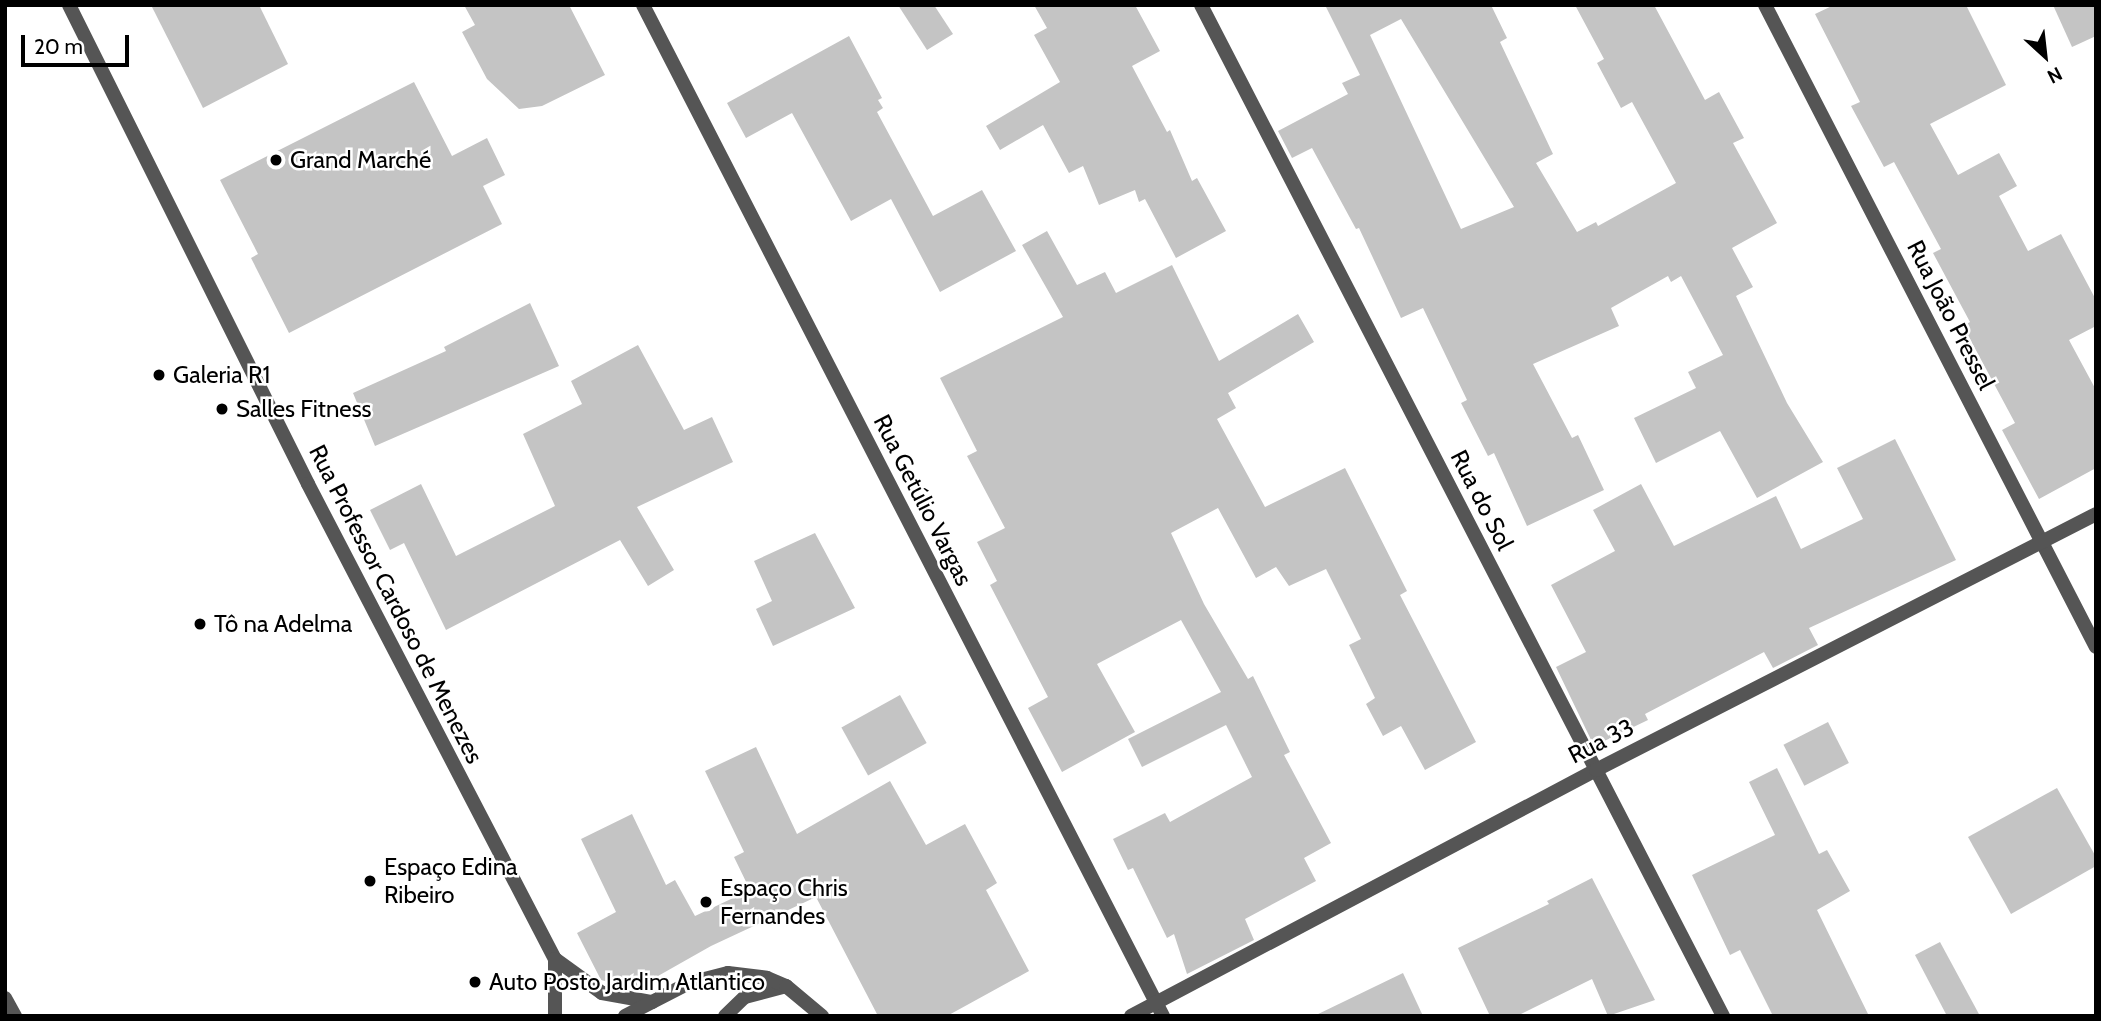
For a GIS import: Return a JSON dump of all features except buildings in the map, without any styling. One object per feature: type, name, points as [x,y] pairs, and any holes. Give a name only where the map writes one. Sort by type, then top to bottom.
[{"type":"street","name":"Rua Professor Cardoso de Menezes","points":[[69,5],[308,484],[555,959],[601,993],[652,1002]]},
{"type":"street","name":"Rua Getúlio Vargas","points":[[643,5],[1160,1009]]},
{"type":"street","name":"Rua do Sol","points":[[1201,5],[1723,1016]]},
{"type":"street","name":"Rua João Pressel","points":[[1765,5],[2096,647]]},
{"type":"street","name":"Rua 33","points":[[1131,1016],[1160,1009],[1596,770],[2096,514]]},
{"type":"street","name":"Rua Professor Cardoso de Menezes","points":[[555,959],[555,1016]]},
{"type":"street","points":[[625,1016],[689,983],[728,973],[767,978],[786,986],[822,1016]]},
{"type":"street","points":[[725,1016],[745,997],[786,986]]},
{"type":"street","points":[[5,998],[15,1016]]},
{"type":"place","name":"Grand Marché","points":[[276,160]]},
{"type":"place","name":"Galeria R1","points":[[159,375]]},
{"type":"place","name":"Salles Fitness","points":[[222,409]]},
{"type":"place","name":"Tô na Adelma","points":[[200,624]]},
{"type":"place","name":"Espaço Edina Ribeiro","points":[[370,881]]},
{"type":"place","name":"Espaço Chris Fernandes","points":[[706,902]]},
{"type":"place","name":"Auto Posto Jardim Atlantico","points":[[475,982]]}]
